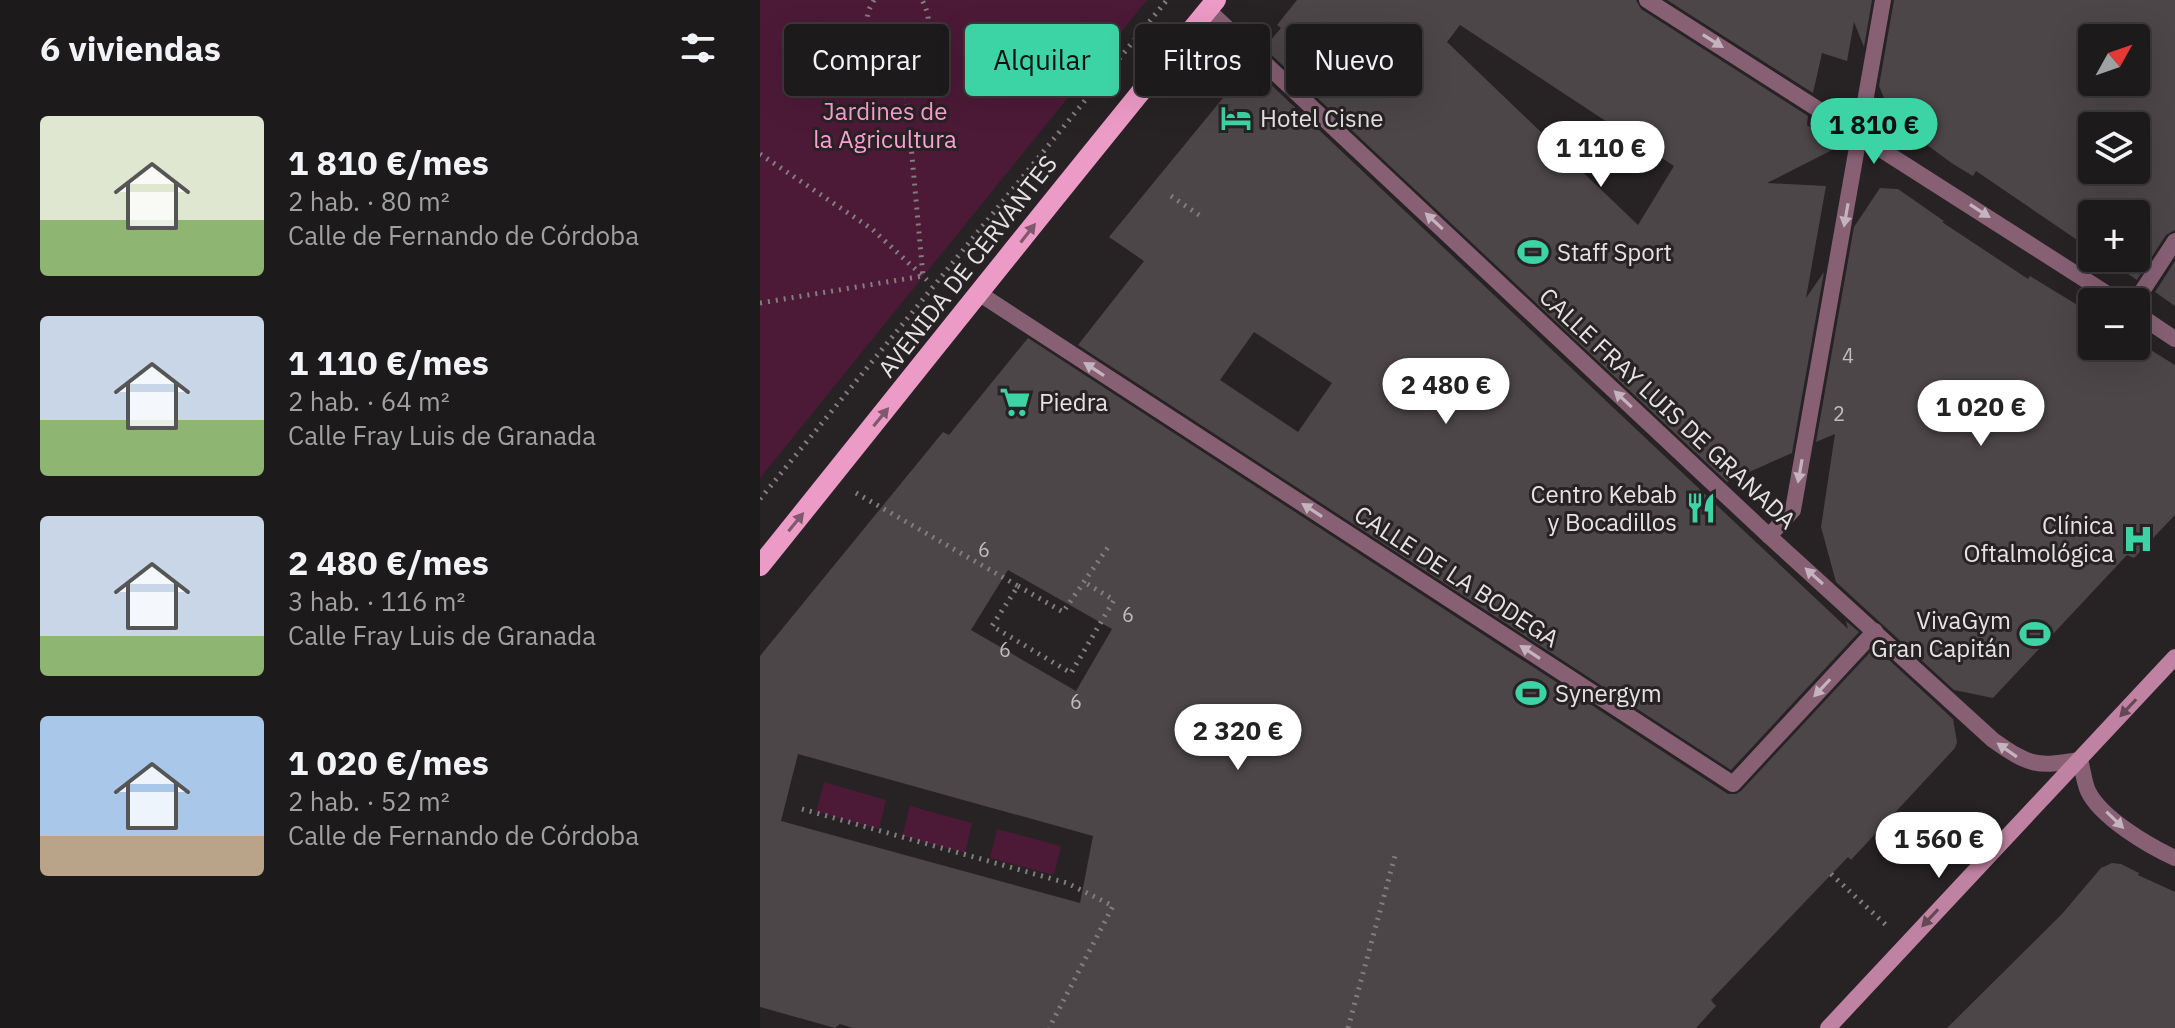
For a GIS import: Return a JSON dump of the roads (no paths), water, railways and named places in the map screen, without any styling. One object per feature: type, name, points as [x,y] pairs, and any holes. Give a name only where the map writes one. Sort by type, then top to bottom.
[{"type":"main road","name":"AVENIDA DE CERVANTES","points":[[760,566],[1096,145],[1212,5]]},
{"type":"main road","points":[[1828,1028],[2175,657]]},
{"type":"street","points":[[1647,0],[2098,288]]},
{"type":"street","points":[[1769,536],[1793,510],[1883,0]]},
{"type":"street","name":"CALLE FRAY LUIS DE GRANADA","points":[[1212,5],[1769,536],[1993,740],[2024,762],[2048,765],[2080,760]]},
{"type":"street","points":[[2144,288],[2175,241]]},
{"type":"street","name":"CALLE DE LA BODEGA","points":[[980,294],[1733,784],[1875,631]]},
{"type":"street","points":[[2150,322],[2175,339]]},
{"type":"street","points":[[2080,760],[2089,793],[2120,827],[2154,849],[2175,858]]},
{"type":"place","name":"Hotel Cisne","points":[[1236,118]]},
{"type":"place","name":"Staff Sport","points":[[1533,252]]},
{"type":"place","name":"Piedra","points":[[1015,402]]},
{"type":"place","name":"Centro Kebab y Bocadillos","points":[[1701,508]]},
{"type":"place","name":"Clínica Oftalmológica","points":[[2138,539]]},
{"type":"place","name":"VivaGym Gran Capitán","points":[[2035,634]]},
{"type":"place","name":"Synergym","points":[[1531,693]]},
{"type":"park label","name":"Jardines de la Agricultura","points":[[885,125]]}]
